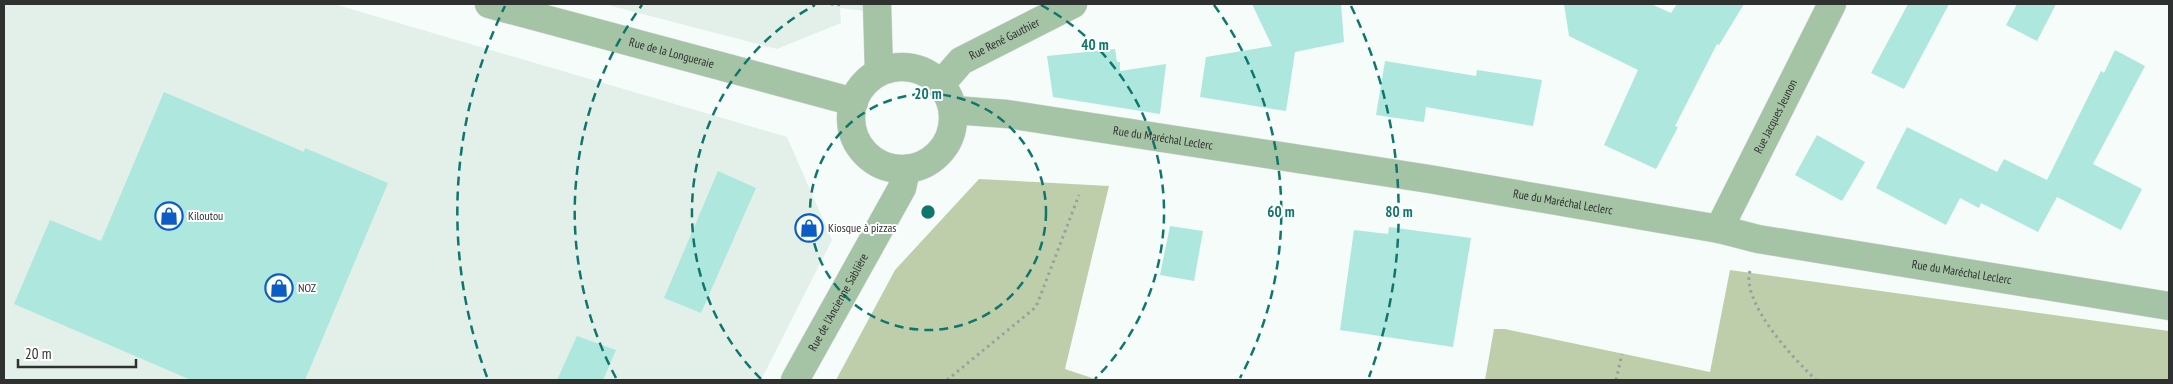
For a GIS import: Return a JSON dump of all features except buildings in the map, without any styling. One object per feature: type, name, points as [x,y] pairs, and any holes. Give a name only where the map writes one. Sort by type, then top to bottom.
[{"type":"street","name":"Rue de la Longueraie","points":[[489,4],[854,102]]},
{"type":"street","points":[[877,4],[879,72]]},
{"type":"street","name":"Rue René Gauthier","points":[[941,84],[961,61],[1074,4]]},
{"type":"street","name":"Rue Jacques Jeunon","points":[[1719,229],[1832,4]]},
{"type":"street","points":[[895,67],[912,68],[928,74],[941,84],[950,98],[954,110],[952,130],[946,145],[935,158],[922,166],[906,170],[890,168],[874,161],[862,150],[854,135],[851,118],[854,102],[859,90],[868,79],[879,72],[895,67]]},
{"type":"street","name":"Rue du Maréchal Leclerc","points":[[954,110],[1007,114],[1429,179],[1719,229],[1758,239],[2169,306]]},
{"type":"street","name":"Rue de l'Ancienne Sablière","points":[[795,380],[902,188],[906,170]]},
{"type":"path","points":[[947,380],[1036,307],[1079,195]]},
{"type":"path","points":[[1758,239],[1748,278],[1760,314],[1800,364],[1816,380]]},
{"type":"path","points":[[1616,380],[1622,354]]},
{"type":"shaded area","points":[[4,4],[334,4],[787,137],[832,240],[761,380],[4,380]]},
{"type":"shaded area","points":[[604,4],[883,4],[883,13],[840,8],[841,23],[777,49]]},
{"type":"green space","points":[[979,179],[1109,186],[1065,369],[1098,380],[836,380],[895,270]]},
{"type":"green space","points":[[1730,270],[2169,331],[2169,380],[1485,380],[1494,329],[1505,329],[1710,372]]},
{"type":"place","name":"Kiloutou","points":[[169,216]]},
{"type":"place","name":"Kiosque à pizzas","points":[[809,228]]},
{"type":"place","name":"NOZ","points":[[279,288]]}]
